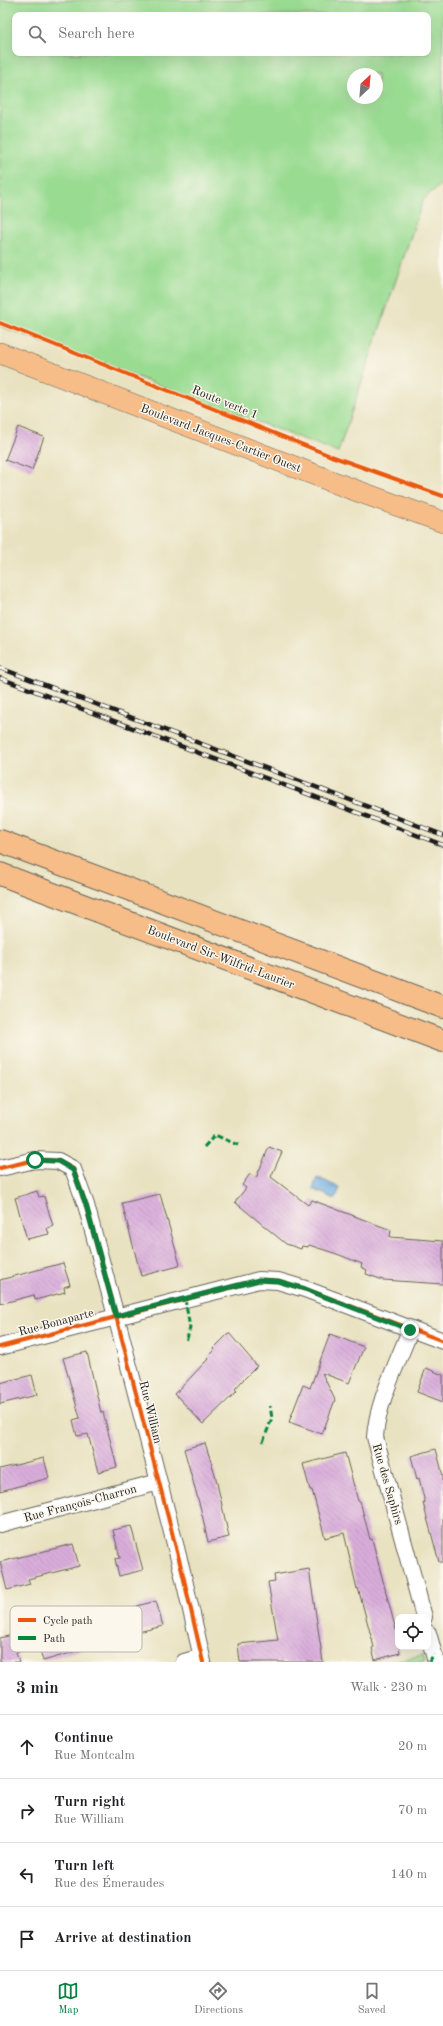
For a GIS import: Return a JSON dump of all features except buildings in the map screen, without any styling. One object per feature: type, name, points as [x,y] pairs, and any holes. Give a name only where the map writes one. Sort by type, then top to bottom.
[{"type":"highway","points":[[0,841],[443,1007]]},
{"type":"highway","name":"Boulevard Sir-Wilfrid-Laurier","points":[[0,874],[443,1041]]},
{"type":"main road","name":"Boulevard Jacques-Cartier Ouest","points":[[0,353],[349,488],[443,522]]},
{"type":"street","name":"Rue William","points":[[0,1168],[35,1160],[58,1161],[73,1170],[86,1205],[116,1316],[182,1571],[203,1660]]},
{"type":"street","name":"Rue Bonaparte","points":[[0,1347],[259,1280],[272,1280],[305,1289],[410,1330],[443,1341]]},
{"type":"street","name":"Rue des Saphirs","points":[[410,1330],[382,1403],[376,1423],[375,1437],[423,1614]]},
{"type":"street","name":"Rue François-Charron","points":[[0,1524],[159,1482]]},
{"type":"street","points":[[431,1644],[436,1662]]},
{"type":"street","points":[[184,1662],[203,1660]]},
{"type":"green space","points":[[0,0],[443,0],[443,182],[423,200],[338,452],[0,326]]},
{"type":"green space","points":[[423,1655],[425,1662],[389,1662]]},
{"type":"water","points":[[319,1178],[340,1188],[335,1199],[313,1189],[316,1179]]},
{"type":"railway","points":[[0,668],[443,835]]},
{"type":"railway","points":[[0,678],[443,845]]},
{"type":"marked path","points":[[204,1147],[215,1135],[238,1145]]},
{"type":"marked path","points":[[185,1299],[190,1328],[186,1342]]},
{"type":"marked path","points":[[263,1442],[272,1418],[270,1406]]},
{"type":"marked path","points":[[429,1662],[434,1654]]},
{"type":"cycle path","name":"Route verte 1","points":[[0,323],[331,456],[443,496]]},
{"type":"cycle path","points":[[0,1168],[35,1160],[58,1161],[73,1169],[86,1205],[116,1316],[182,1571],[203,1662]]},
{"type":"cycle path","points":[[0,1347],[259,1280],[278,1281],[305,1289],[443,1341]]},
{"type":"route","points":[[35,1160],[58,1161],[73,1170],[86,1205],[116,1316],[259,1280],[278,1281],[305,1289],[410,1330]]}]
